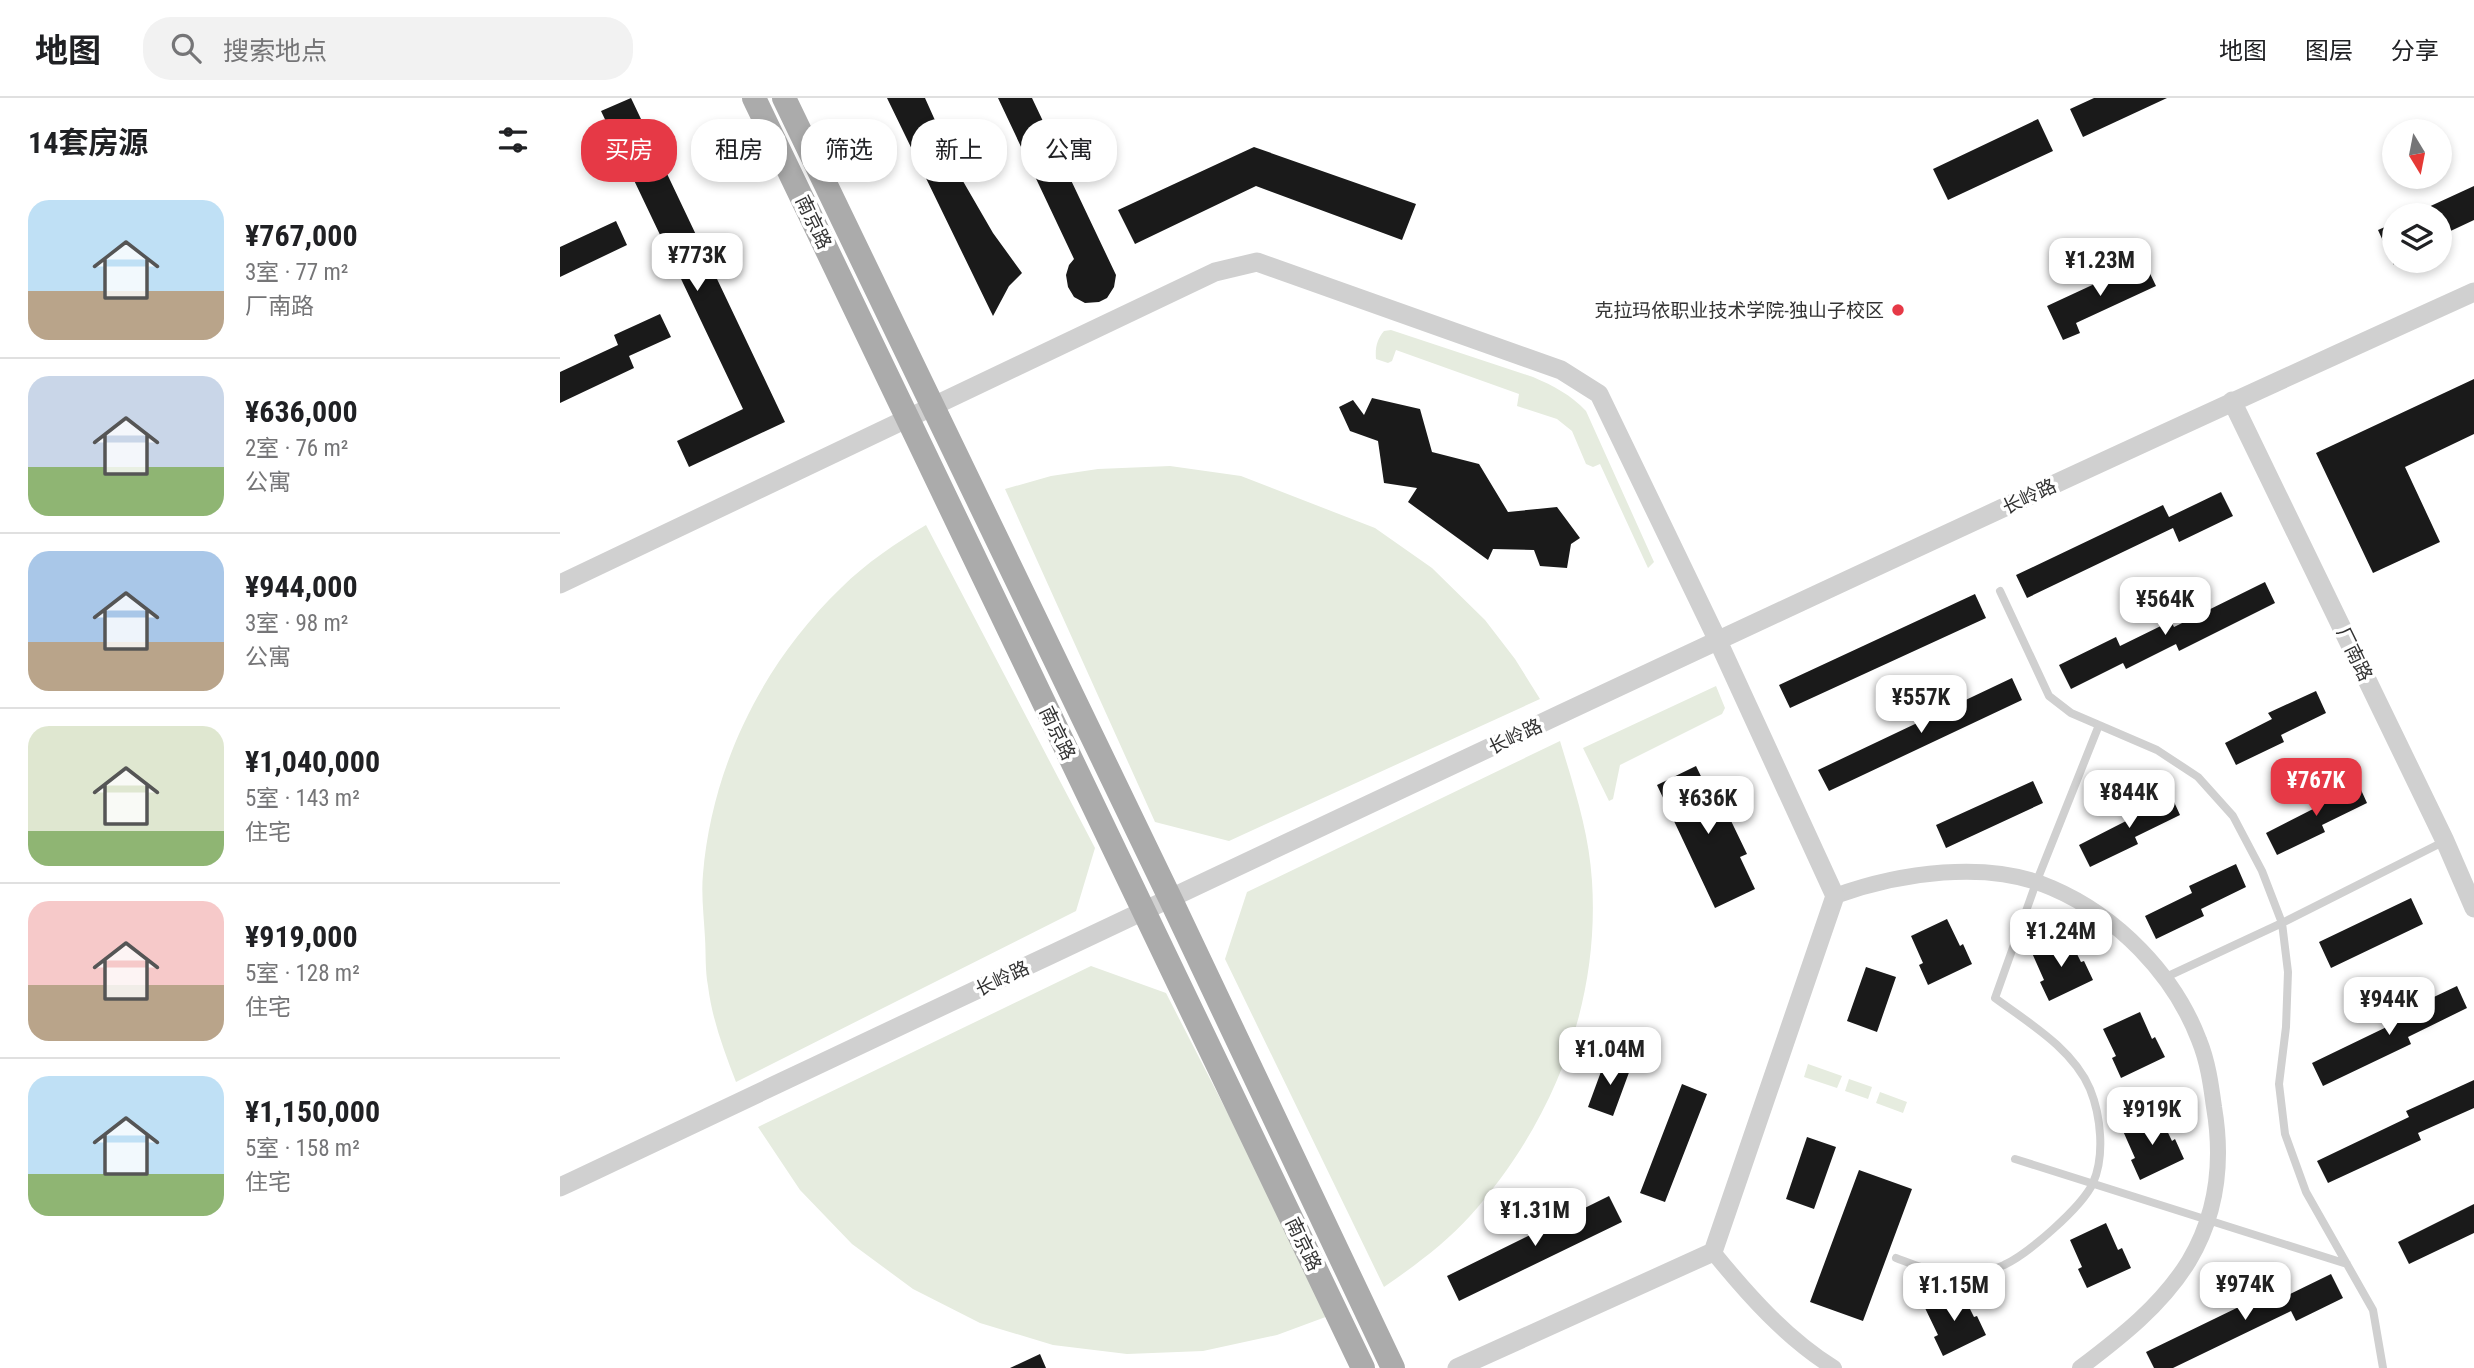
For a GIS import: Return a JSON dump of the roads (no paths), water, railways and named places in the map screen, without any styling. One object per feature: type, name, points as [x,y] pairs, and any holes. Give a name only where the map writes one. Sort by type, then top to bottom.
[{"type":"main road","name":"南京路","points":[[754,98],[1363,1368]]},
{"type":"main road","name":"南京路","points":[[784,98],[1170,898],[1393,1368]]},
{"type":"street","points":[[560,584],[1215,272],[1257,262],[1561,370],[1599,394],[1718,642],[1835,896],[1713,1252],[1457,1368]]},
{"type":"street","name":"长岭路","points":[[560,1187],[2232,401],[2474,292]]},
{"type":"street","name":"厂南路","points":[[2232,401],[2445,841],[2474,908]]},
{"type":"street","points":[[1835,896],[1869,884],[1906,877],[1957,873],[2010,875],[2052,887],[2093,911],[2133,942],[2164,978],[2189,1017],[2200,1041],[2209,1073],[2218,1129],[2218,1183],[2208,1220],[2189,1260],[2167,1290],[2142,1318],[2080,1368]]},
{"type":"street","points":[[1713,1252],[1747,1293],[1780,1326],[1834,1368]]},
{"type":"lane","points":[[2000,591],[2049,696],[2071,713],[2157,750],[2198,777],[2233,816],[2262,872],[2282,923],[2288,972],[2287,1027],[2279,1084],[2285,1134],[2306,1192],[2373,1310],[2383,1368]]},
{"type":"lane","points":[[1896,1258],[1939,1273],[1966,1273],[2002,1267],[2029,1251],[2069,1213],[2093,1184],[2100,1153],[2097,1112],[2090,1088],[2072,1060],[1995,998],[2036,883],[2099,725]]},
{"type":"lane","points":[[2164,978],[2282,923],[2445,841]]},
{"type":"lane","points":[[2015,1159],[2347,1264]]},
{"type":"place","name":"克拉玛依职业技术学院-独山子校区","points":[[1898,310]]}]
